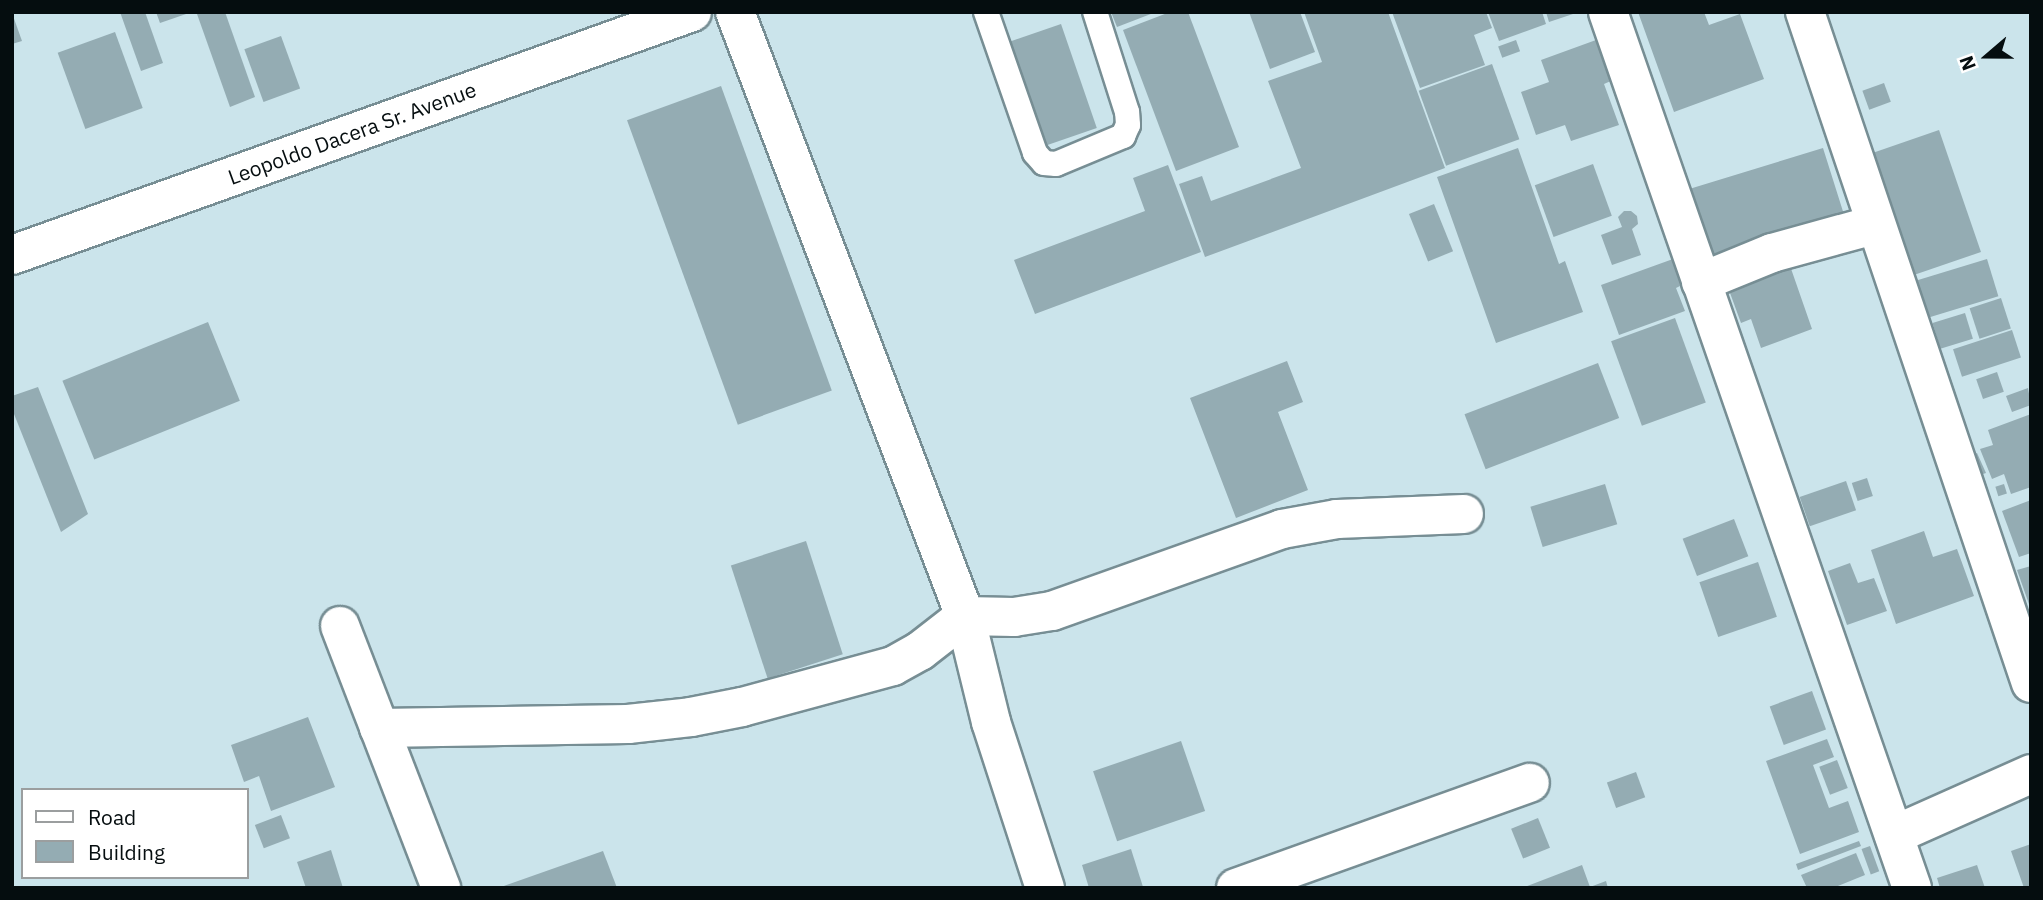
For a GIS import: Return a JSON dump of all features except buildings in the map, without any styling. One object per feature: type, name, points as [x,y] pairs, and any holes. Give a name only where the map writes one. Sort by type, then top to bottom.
[{"type":"street","name":"Leopoldo Dacera Sr. Avenue","points":[[12,255],[692,12]]},
{"type":"street","points":[[735,12],[965,615],[991,722],[1045,888]]},
{"type":"street","points":[[1608,12],[1912,888]]},
{"type":"street","points":[[1805,12],[1874,226],[2031,683]]},
{"type":"street","points":[[1701,282],[1772,253],[1874,226]]},
{"type":"street","points":[[379,728],[628,724],[691,717],[742,707],[893,666],[920,651],[965,615],[1014,617],[1052,611],[1282,529],[1337,519],[1464,514]]},
{"type":"street","points":[[340,626],[441,888]]},
{"type":"street","points":[[1894,835],[2031,774]]},
{"type":"street","points":[[1236,888],[1530,783]]},
{"type":"lane","points":[[986,12],[1035,153],[1044,163],[1056,164],[1123,136],[1128,125],[1127,112],[1095,12]]}]
